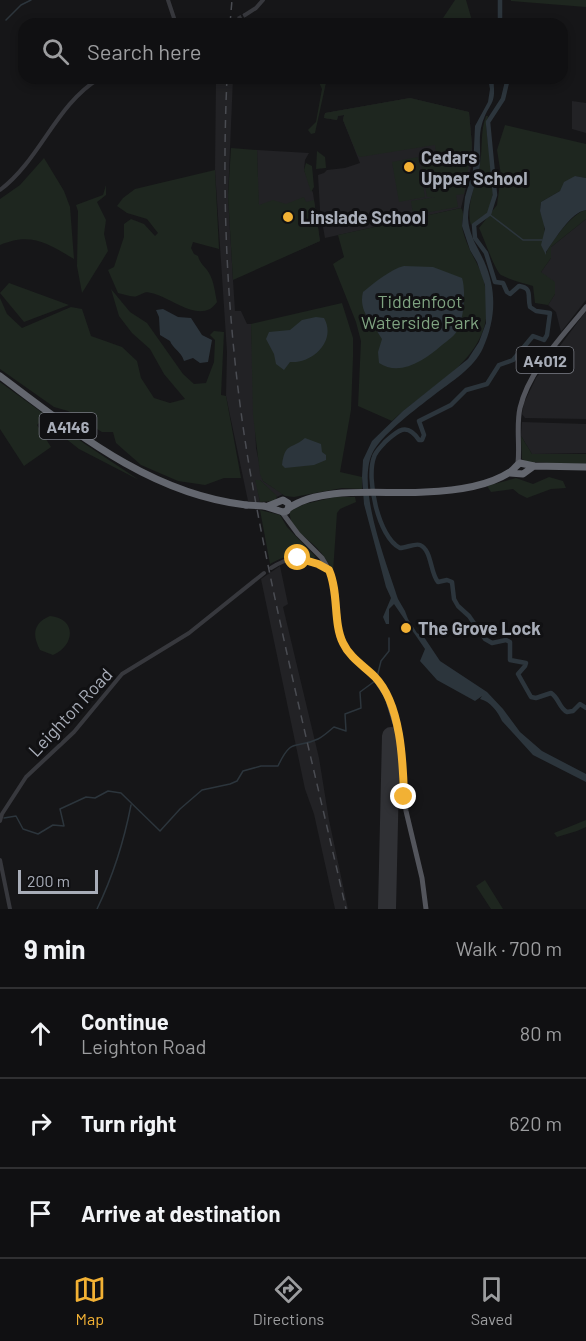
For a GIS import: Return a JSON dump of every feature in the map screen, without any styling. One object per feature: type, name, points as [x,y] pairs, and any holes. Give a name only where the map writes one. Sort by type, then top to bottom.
[{"type":"highway","name":"A4146","points":[[0,376],[83,437],[138,472],[190,494],[246,505],[284,507],[320,497],[450,490],[471,486],[508,473],[522,465],[586,467]]},
{"type":"main road","name":"A4012","points":[[522,465],[518,420],[524,395],[541,365],[586,307]]},
{"type":"main road","points":[[284,507],[288,519],[298,534],[329,570],[336,595],[339,630],[344,645],[360,665],[374,676],[387,697],[396,722],[403,758],[406,811],[422,878],[426,909]]},
{"type":"street","points":[[168,0],[174,18]]},
{"type":"street","points":[[245,15],[256,8],[262,0]]},
{"type":"street","points":[[0,190],[28,162],[70,103],[93,84]]},
{"type":"street","points":[[271,568],[288,559],[321,561]]},
{"type":"street","name":"Leighton Road","points":[[0,821],[2,814],[26,777],[74,732],[122,674],[189,633],[264,573]]},
{"type":"street","points":[[0,860],[10,909]]},
{"type":"shaded area","points":[[216,84],[233,84],[228,196],[235,311],[241,311],[247,324],[251,324],[256,448],[263,481],[283,494],[277,497],[260,480],[256,480],[260,502],[248,501],[226,396],[227,352],[215,170]]},
{"type":"shaded area","points":[[489,84],[494,84],[493,99],[481,129],[480,165],[469,205],[468,218],[472,235],[488,272],[493,294],[492,315],[487,337],[479,355],[462,374],[402,421],[374,450],[369,464],[370,502],[380,545],[398,599],[417,633],[424,637],[440,661],[487,692],[520,732],[542,751],[586,774],[586,782],[533,755],[502,721],[493,707],[480,699],[482,696],[475,701],[437,680],[420,661],[425,649],[394,604],[389,609],[389,624],[386,624],[383,617],[391,598],[364,504],[363,460],[372,441],[403,411],[468,359],[479,342],[486,323],[485,285],[462,226],[465,197],[473,170],[475,126],[488,102]]},
{"type":"shaded area","name":"Cedars Upper School","points":[[410,98],[469,112],[472,163],[461,208],[325,238],[320,210],[318,175],[327,170],[360,163],[343,120],[344,115],[338,116],[337,120],[324,118],[325,113]]},
{"type":"shaded area","points":[[572,101],[586,103],[586,133],[572,129]]},
{"type":"shaded area","name":"Linslade School","points":[[257,150],[309,153],[305,160],[304,170],[313,193],[320,241],[260,267]]},
{"type":"shaded area","points":[[575,176],[586,178],[586,210],[569,221],[546,255],[541,245],[545,229],[540,211],[541,202],[560,191],[564,182]]},
{"type":"shaded area","points":[[586,219],[586,300],[561,332],[556,312],[548,305],[555,294],[541,272],[551,258],[551,247]]},
{"type":"shaded area","points":[[404,266],[433,267],[462,278],[464,304],[462,318],[453,336],[420,361],[404,367],[387,367],[379,363],[378,352],[382,339],[364,311],[363,292],[388,273]]},
{"type":"shaded area","points":[[163,309],[178,317],[191,318],[202,335],[212,340],[208,362],[200,363],[193,358],[184,361],[170,341],[160,335],[159,317],[156,310]]},
{"type":"shaded area","points":[[586,311],[586,419],[525,418],[522,414],[524,403],[536,378]]},
{"type":"shaded area","points":[[324,318],[327,327],[325,343],[314,355],[298,362],[290,362],[284,370],[276,364],[274,354],[266,339],[269,332],[290,330],[302,320]]},
{"type":"shaded area","points":[[522,422],[586,424],[586,453],[532,454],[521,436]]},
{"type":"shaded area","points":[[305,438],[321,444],[326,460],[314,465],[285,468],[282,465],[283,458],[289,447]]},
{"type":"shaded area","points":[[280,566],[288,604],[283,607],[319,758],[329,820],[348,909],[335,909],[314,814],[305,789],[261,579]]},
{"type":"green space","points":[[455,0],[466,0],[471,18],[443,18]]},
{"type":"green space","points":[[586,0],[586,7],[511,1]]},
{"type":"green space","points":[[320,84],[326,84],[315,133],[311,134],[308,130],[316,122],[322,89]]},
{"type":"green space","points":[[410,98],[469,112],[472,145],[464,194],[456,195],[458,207],[413,215],[411,201],[435,197],[427,197],[420,156],[436,153],[435,145],[360,157],[343,120],[344,115],[338,116],[337,120],[324,118],[325,113]]},
{"type":"green space","points":[[486,116],[488,116],[486,126],[494,190],[488,213],[471,225],[470,202],[480,164]]},
{"type":"green space","points":[[505,125],[586,144],[586,178],[575,176],[560,191],[541,202],[540,211],[544,221],[546,253],[569,221],[586,210],[586,219],[551,247],[551,258],[541,272],[555,282],[555,294],[548,305],[535,303],[533,286],[501,275],[479,228],[497,205],[501,175],[497,150]]},
{"type":"green space","points":[[231,148],[257,150],[259,205],[273,200],[286,204],[304,197],[306,202],[314,200],[320,241],[233,280],[228,196]]},
{"type":"green space","points":[[317,151],[325,157],[326,168],[316,169]]},
{"type":"green space","points":[[418,157],[425,197],[399,202],[392,162]]},
{"type":"green space","points":[[44,158],[64,191],[70,207],[74,259],[47,244],[30,239],[0,245],[0,199],[20,185]]},
{"type":"green space","points":[[306,163],[312,166],[314,187],[311,192],[304,170]]},
{"type":"green space","points":[[215,170],[219,249],[193,242],[191,248],[211,276],[217,302],[210,309],[203,311],[185,308],[149,292],[135,296],[118,293],[108,270],[114,267],[124,237],[124,224],[131,219],[144,224],[155,236],[158,233],[147,219],[127,213],[117,206],[123,198],[135,189]]},
{"type":"green space","points":[[106,185],[106,195],[97,202],[106,220],[104,234],[108,251],[82,293],[77,266],[78,211],[76,205],[103,195]]},
{"type":"green space","name":"Tiddenfoot Waterside Park","points":[[461,208],[464,234],[481,271],[485,286],[487,310],[483,331],[474,349],[460,365],[392,421],[358,406],[361,341],[333,264],[344,257],[338,235]]},
{"type":"green space","points":[[9,283],[69,305],[24,322],[0,293]]},
{"type":"green space","points":[[111,289],[130,312],[147,323],[183,374],[194,384],[206,383],[214,362],[215,340],[210,335],[214,331],[224,332],[221,395],[226,396],[241,478],[224,478],[205,485],[178,481],[141,465],[116,443],[113,432],[102,432],[68,411],[54,407],[0,369],[0,298],[7,314],[22,328],[71,307],[82,309],[91,336],[122,347],[137,361],[141,378],[154,398],[170,403],[185,399],[164,374],[150,349],[132,333],[119,316]]},
{"type":"green space","points":[[342,303],[353,338],[353,357],[351,410],[340,472],[362,477],[362,489],[342,488],[294,497],[285,496],[263,481],[260,474],[253,415],[251,324]]},
{"type":"green space","points":[[0,382],[139,480],[79,449],[42,420],[37,425],[51,447],[24,466],[0,429]]},
{"type":"green space","points":[[521,436],[532,454],[586,454],[586,464],[527,462],[522,459]]},
{"type":"green space","points":[[549,477],[563,481],[566,488],[551,489],[527,498],[513,489],[491,492],[487,486],[516,478],[533,484]]},
{"type":"green space","points":[[255,480],[260,480],[276,495],[275,501],[260,502]]},
{"type":"green space","points":[[335,497],[355,497],[356,502],[340,509],[337,513],[333,572],[320,551],[295,527],[290,511],[305,504]]},
{"type":"green space","points":[[260,510],[280,515],[287,527],[316,557],[312,559],[290,556],[270,564]]},
{"type":"green space","points":[[50,616],[65,622],[70,632],[66,645],[53,655],[40,650],[35,634],[40,622]]},
{"type":"green space","points":[[586,820],[586,827],[577,831],[557,837],[554,833]]},
{"type":"green space","points":[[485,880],[503,909],[491,909],[476,886]]},
{"type":"waterway","points":[[6,20],[21,5],[31,0]]},
{"type":"waterway","points":[[500,0],[500,18]]},
{"type":"waterway","points":[[507,84],[503,99],[488,122],[495,195],[489,214],[474,225],[475,238],[486,253],[495,282],[503,283],[510,294],[519,286],[523,287],[529,293],[530,307],[536,311],[550,313],[547,335],[544,340],[533,336],[513,360],[499,365],[487,384],[466,390],[451,405],[419,421],[424,435],[422,440],[406,430],[398,431],[390,438],[374,457],[373,492],[380,520],[392,542],[400,548],[418,545],[424,548],[435,578],[438,582],[447,580],[452,582],[454,599],[458,606],[469,616],[485,639],[492,643],[506,640],[510,642],[510,660],[526,663],[518,674],[531,697],[536,698],[551,693],[567,712],[573,711],[580,704],[586,708]]},
{"type":"waterway","points":[[489,214],[523,240],[542,240]]},
{"type":"waterway","points":[[377,677],[381,661],[389,651],[389,638]]},
{"type":"waterway","points":[[4,818],[16,816],[23,829],[38,834],[53,825],[64,826],[60,809],[86,797],[95,798],[108,791],[121,793],[160,831],[202,790],[237,781],[243,771],[261,766],[278,766],[291,747],[318,739],[334,727],[346,731],[345,714],[361,708],[360,692],[375,681]]},
{"type":"waterway","points":[[97,909],[117,858],[131,805]]},
{"type":"runway","points":[[387,909],[391,736]]},
{"type":"tunnel","points":[[239,18],[245,15]]},
{"type":"railway","points":[[230,18],[232,0]]},
{"type":"railway","points":[[227,84],[225,176],[228,275],[242,422],[271,581],[346,909]]},
{"type":"place","name":"Cedars Upper School","points":[[409,167]]},
{"type":"place","name":"Linslade School","points":[[288,217]]},
{"type":"place","name":"The Grove Lock","points":[[406,628]]},
{"type":"route","points":[[298,558],[311,561],[329,570],[333,580],[339,630],[344,645],[360,665],[374,676],[387,697],[401,743],[404,797]]}]
